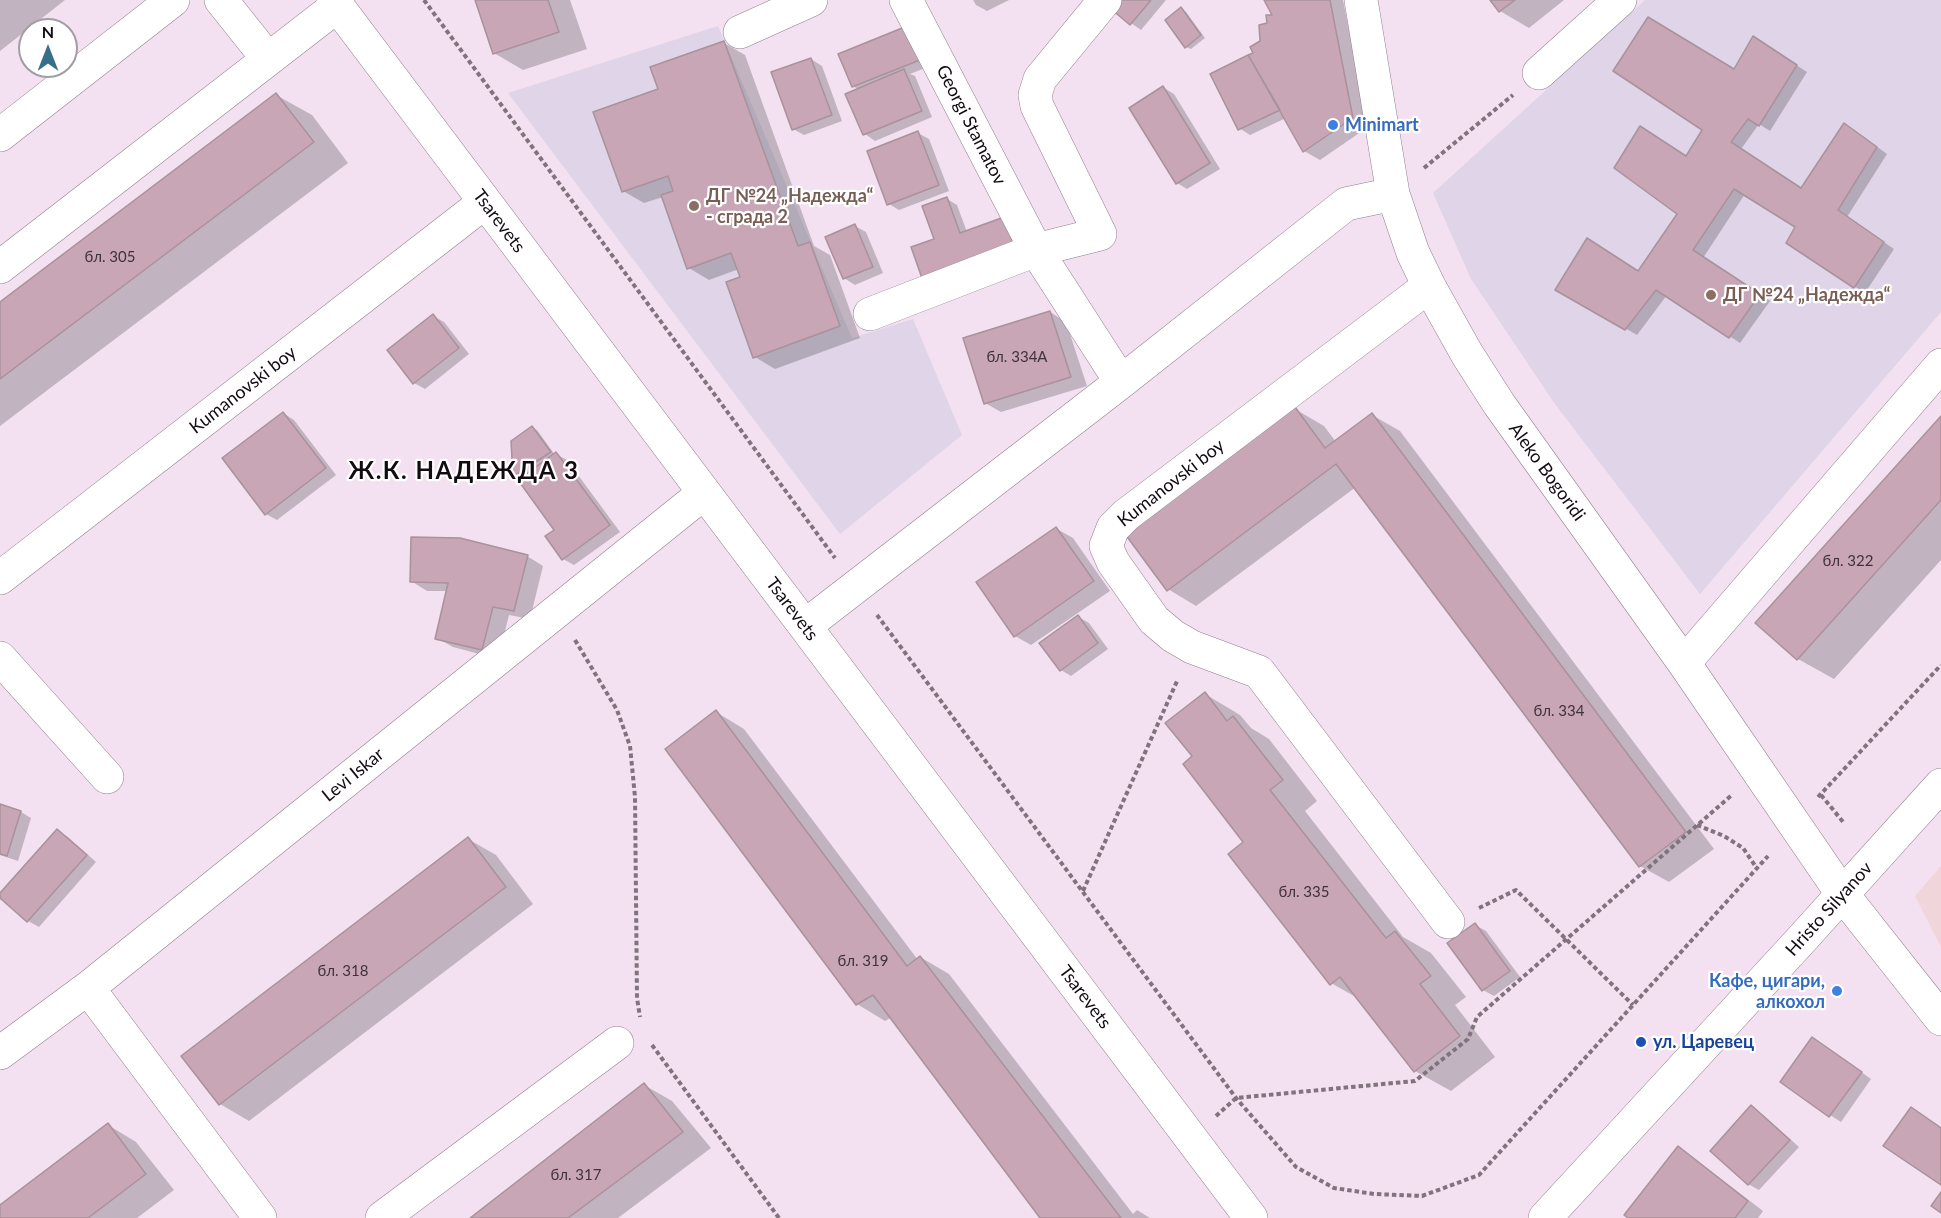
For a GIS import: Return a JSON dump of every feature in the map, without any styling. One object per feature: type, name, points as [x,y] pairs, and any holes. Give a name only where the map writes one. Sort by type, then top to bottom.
[{"type":"street","points":[[0,135],[173,0]]},
{"type":"street","points":[[221,0],[268,59]]},
{"type":"street","points":[[740,32],[811,0]]},
{"type":"street","name":"Georgi Stamatov","points":[[906,0],[1036,250],[1121,382]]},
{"type":"street","points":[[870,314],[1036,250],[1100,234],[1037,106],[1035,94],[1040,79],[1105,0]]},
{"type":"street","name":"Aleko Bogoridi","points":[[1361,0],[1393,194],[1410,246],[1429,286],[1467,354],[1498,404],[1684,663],[1843,895],[1941,1019]]},
{"type":"street","points":[[1539,73],[1620,0]]},
{"type":"street","points":[[0,267],[268,59],[335,3]]},
{"type":"street","name":"Tsarevets","points":[[335,3],[1251,1218]]},
{"type":"street","points":[[805,626],[1121,382],[1346,204],[1393,194]]},
{"type":"street","name":"Kumanovski boy","points":[[0,578],[485,202]]},
{"type":"street","name":"Kumanovski boy","points":[[1429,286],[1126,515],[1113,528],[1106,546],[1113,562],[1154,620],[1173,636],[1192,647],[1259,672],[1448,922]]},
{"type":"street","points":[[1684,663],[1941,365]]},
{"type":"street","name":"Levi Iskar","points":[[0,1053],[87,988],[704,493]]},
{"type":"street","points":[[0,658],[107,777]]},
{"type":"street","name":"Hristo Silyanov","points":[[1545,1218],[1843,895],[1941,785]]},
{"type":"street","points":[[87,988],[260,1218]]},
{"type":"street","points":[[382,1218],[630,1038]]},
{"type":"path","points":[[424,0],[860,583],[1083,892],[1236,1098],[1296,1167],[1334,1188],[1374,1194],[1422,1196],[1479,1175],[1768,856]]},
{"type":"path","points":[[1393,194],[1539,73]]},
{"type":"path","points":[[558,611],[617,710],[630,746],[635,797],[637,998],[630,1038],[780,1218]]},
{"type":"path","points":[[1083,892],[1192,647]]},
{"type":"path","points":[[1816,800],[1941,665]]},
{"type":"path","points":[[1191,1138],[1236,1098],[1415,1081],[1468,1039],[1477,1017],[1758,772]]},
{"type":"path","points":[[1821,795],[1844,824]]},
{"type":"path","points":[[1697,825],[1724,836],[1743,848],[1756,867]]},
{"type":"path","points":[[1448,922],[1516,890],[1633,1005]]},
{"type":"shaded area","name":"ДГ №24 „Надежда“","points":[[1645,0],[1941,0],[1941,312],[1700,594],[1555,404],[1471,279],[1433,193]]},
{"type":"shaded area","name":"ДГ №24 „Надежда“ - сграда 2","points":[[718,26],[852,338],[913,319],[962,435],[840,534],[508,93]]},
{"type":"shaded area","points":[[1941,866],[1941,947],[1915,896]]},
{"type":"building","points":[[475,0],[548,0],[559,32],[493,54]]},
{"type":"building","points":[[1118,0],[1151,0],[1130,25],[1111,9]]},
{"type":"building","points":[[1264,0],[1330,0],[1353,118],[1303,152],[1248,55],[1253,53],[1250,47],[1260,41],[1259,25],[1267,23],[1266,15],[1272,15]]},
{"type":"building","points":[[1490,0],[1515,0],[1499,12]]},
{"type":"building","points":[[1181,7],[1201,35],[1185,48],[1165,20]]},
{"type":"building","points":[[1648,17],[1734,69],[1753,36],[1797,65],[1759,126],[1748,119],[1731,142],[1801,188],[1844,123],[1877,147],[1838,210],[1884,242],[1854,288],[1786,243],[1795,227],[1734,189],[1693,250],[1760,294],[1729,338],[1656,290],[1625,330],[1555,290],[1587,238],[1638,271],[1677,214],[1614,168],[1640,126],[1686,156],[1702,130],[1613,71]]},
{"type":"building","points":[[912,24],[925,58],[852,87],[838,54]]},
{"type":"building","points":[[724,41],[798,246],[810,242],[840,326],[753,358],[726,282],[740,277],[731,253],[687,269],[661,195],[673,191],[668,176],[622,192],[593,112],[658,89],[650,67]]},
{"type":"building","points":[[1248,55],[1280,110],[1238,130],[1210,74]]},
{"type":"building","points":[[811,58],[832,115],[792,130],[771,72]]},
{"type":"building","points":[[904,69],[922,111],[863,135],[845,94]]},
{"type":"building","points":[[1163,86],[1210,163],[1176,184],[1129,108]]},
{"type":"building","points":[[276,93],[314,142],[0,379],[0,302]]},
{"type":"building","points":[[918,131],[939,185],[887,205],[867,151]]},
{"type":"building","points":[[947,197],[960,233],[1004,217],[1015,248],[923,281],[911,247],[934,239],[922,206]]},
{"type":"building","points":[[855,224],[873,267],[843,279],[825,237]]},
{"type":"building","points":[[1050,311],[1071,377],[984,404],[963,338]]},
{"type":"building","points":[[433,314],[459,348],[413,384],[387,350]]},
{"type":"building","points":[[1295,407],[1325,448],[1372,413],[1686,832],[1639,867],[1336,464],[1167,591],[1125,534]]},
{"type":"building","points":[[283,412],[326,468],[265,515],[222,458]]},
{"type":"building","points":[[1941,416],[1941,500],[1797,660],[1755,623]]},
{"type":"building","points":[[532,426],[551,452],[513,477],[511,441]]},
{"type":"building","points":[[556,452],[610,525],[562,560],[545,536],[554,530],[518,480]]},
{"type":"building","points":[[1056,527],[1094,581],[1014,637],[976,582]]},
{"type":"building","points":[[411,537],[460,538],[528,555],[514,611],[493,607],[482,650],[435,639],[448,583],[410,582]]},
{"type":"building","points":[[1078,615],[1098,643],[1060,671],[1039,643]]},
{"type":"building","points":[[1205,692],[1227,721],[1233,716],[1283,780],[1270,790],[1386,938],[1395,931],[1431,976],[1420,984],[1460,1036],[1414,1072],[1340,977],[1330,985],[1228,854],[1243,842],[1183,764],[1192,756],[1165,723]]},
{"type":"building","points":[[716,710],[907,966],[920,956],[1121,1218],[1040,1218],[873,995],[856,1005],[665,749]]},
{"type":"building","points":[[0,804],[21,811],[7,856],[0,854]]},
{"type":"building","points":[[57,829],[87,855],[27,922],[0,898],[0,893]]},
{"type":"building","points":[[468,837],[506,887],[219,1105],[181,1056]]},
{"type":"building","points":[[1475,923],[1510,971],[1482,991],[1447,943]]},
{"type":"building","points":[[1812,1037],[1862,1072],[1829,1117],[1780,1082]]},
{"type":"building","points":[[644,1083],[683,1132],[568,1218],[470,1218]]},
{"type":"building","points":[[1751,1105],[1790,1140],[1748,1185],[1710,1151]]},
{"type":"building","points":[[1911,1107],[1941,1128],[1941,1185],[1883,1146]]},
{"type":"building","points":[[108,1123],[146,1174],[88,1218],[0,1218],[0,1205]]},
{"type":"building","points":[[1678,1146],[1748,1201],[1735,1218],[1628,1218],[1624,1215]]},
{"type":"building","points":[[1941,1192],[1941,1213],[1931,1206]]},
{"type":"place","name":"Minimart","points":[[1333,125]]},
{"type":"place","name":"ДГ №24 „Надежда“ - сграда 2","points":[[694,206]]},
{"type":"place","name":"ДГ №24 „Надежда“","points":[[1711,295]]},
{"type":"place","name":"Кафе, цигари, алкохол","points":[[1837,991]]},
{"type":"place","name":"ул. Царевец","points":[[1641,1042]]},
{"type":"district","name":"Ж.К. НАДЕЖДА 3","points":[[464,471]]}]
